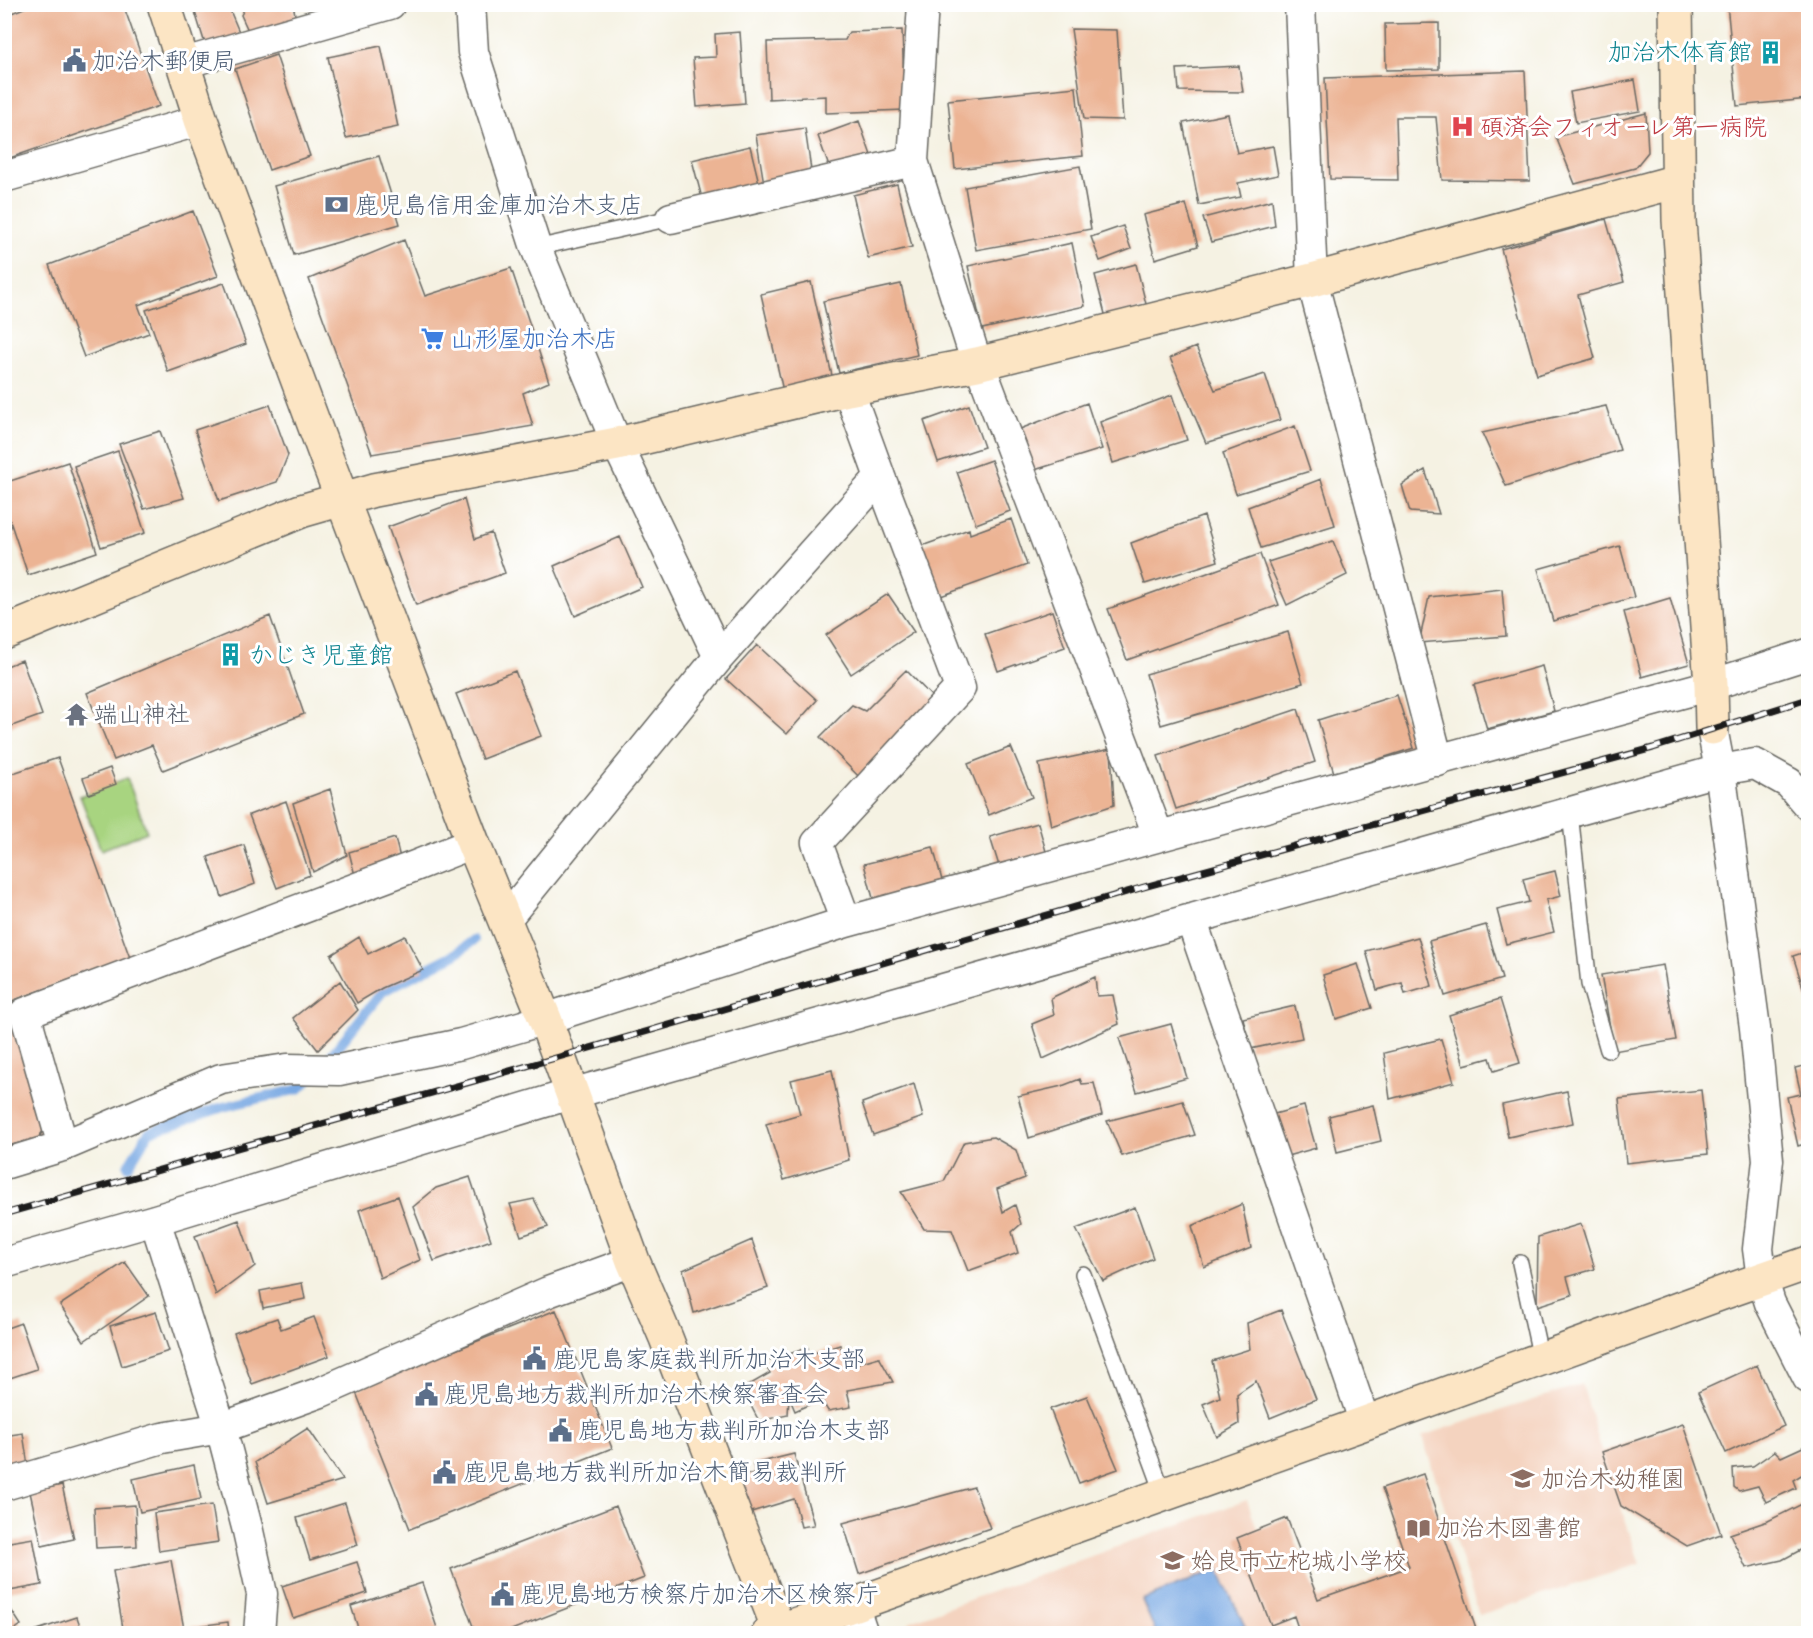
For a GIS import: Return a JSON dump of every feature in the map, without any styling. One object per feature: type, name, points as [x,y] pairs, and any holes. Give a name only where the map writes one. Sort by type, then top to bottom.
[{"type":"street","points":[[164,4],[201,120],[342,498],[473,843],[545,1019],[633,1261],[666,1338],[773,1632],[858,1619],[1164,1495],[1809,1263]]},
{"type":"street","points":[[184,63],[390,4]]},
{"type":"street","points":[[470,4],[473,52],[536,248],[616,444],[719,657]]},
{"type":"street","points":[[923,4],[913,162],[977,364],[984,376],[1158,835]]},
{"type":"street","points":[[1299,4],[1312,280],[1438,761]]},
{"type":"street","points":[[1677,4],[1678,181],[1712,729],[1720,770],[1755,1028],[1768,1160],[1758,1249],[1762,1278],[1770,1304],[1809,1378]]},
{"type":"street","points":[[4,177],[201,120]]},
{"type":"street","points":[[671,218],[913,162]]},
{"type":"street","points":[[4,633],[301,511],[342,498],[616,444],[848,389],[977,364],[1312,280],[1678,181]]},
{"type":"street","points":[[846,922],[817,843],[960,688],[848,389]]},
{"type":"street","points":[[505,920],[719,657],[880,477]]},
{"type":"street","points":[[4,1164],[63,1146],[221,1079],[287,1070],[339,1070],[461,1044],[846,922],[1158,835],[1438,761],[1711,685],[1809,654]]},
{"type":"street","points":[[4,1263],[155,1220],[571,1094],[1720,770],[1755,764],[1790,783],[1809,805]]},
{"type":"street","points":[[63,1146],[25,1013],[473,843]]},
{"type":"street","points":[[1191,919],[1365,1424]]},
{"type":"street","points":[[155,1220],[221,1428],[248,1530],[262,1594],[259,1634]]},
{"type":"street","points":[[4,1485],[162,1438],[221,1428],[321,1392],[548,1292],[633,1261]]},
{"type":"lane","points":[[536,248],[671,218]]},
{"type":"lane","points":[[1570,813],[1589,984],[1608,1050]]},
{"type":"lane","points":[[1520,1263],[1541,1359]]},
{"type":"lane","points":[[1083,1274],[1164,1495]]},
{"type":"shaded area","name":"加治木幼稚園","points":[[1582,1384],[1602,1452],[1640,1564],[1479,1615],[1422,1436]]},
{"type":"shaded area","name":"姶良市立柁城小学校","points":[[1247,1500],[1294,1633],[912,1634],[908,1622]]},
{"type":"green space","points":[[127,778],[147,832],[101,850],[80,796]]},
{"type":"water","points":[[1218,1569],[1248,1633],[1156,1633],[1142,1600]]},
{"type":"building","name":"加治木郵便局","points":[[34,4],[123,4],[159,106],[4,160],[4,16]]},
{"type":"building","points":[[247,4],[293,4],[297,25],[251,37],[241,15]]},
{"type":"building","name":"加治木体育館","points":[[1727,4],[1808,4],[1808,99],[1737,106]]},
{"type":"building","points":[[229,8],[242,39],[206,47],[195,12]]},
{"type":"building","points":[[1439,23],[1439,69],[1386,70],[1385,24]]},
{"type":"building","points":[[1071,29],[1117,30],[1123,120],[1084,119]]},
{"type":"building","points":[[902,30],[905,110],[826,113],[826,96],[769,99],[767,42],[845,40],[849,32]]},
{"type":"building","points":[[740,32],[745,103],[697,107],[693,58],[716,57],[715,34]]},
{"type":"building","points":[[381,46],[398,127],[346,138],[328,57]]},
{"type":"building","points":[[276,55],[310,156],[269,170],[235,69]]},
{"type":"building","points":[[1239,66],[1243,92],[1179,91],[1177,69]]},
{"type":"building","points":[[1525,71],[1530,181],[1442,180],[1436,117],[1396,117],[1398,180],[1330,179],[1325,78]]},
{"type":"building","points":[[1635,80],[1640,111],[1576,123],[1570,92]]},
{"type":"building","points":[[1076,87],[1083,156],[955,169],[948,100]]},
{"type":"building","points":[[1646,113],[1648,152],[1635,168],[1575,184],[1556,137]]},
{"type":"building","points":[[1228,114],[1237,153],[1273,146],[1278,175],[1238,183],[1241,197],[1199,205],[1183,123]]},
{"type":"building","points":[[859,121],[873,161],[832,175],[818,136]]},
{"type":"building","points":[[805,128],[812,177],[764,184],[756,135]]},
{"type":"building","points":[[750,146],[760,187],[703,202],[692,160]]},
{"type":"building","name":"鹿児島信用金庫加治木支店","points":[[379,156],[400,224],[294,255],[274,186]]},
{"type":"building","points":[[1080,166],[1091,229],[976,250],[965,187]]},
{"type":"building","points":[[897,184],[912,247],[868,258],[853,195]]},
{"type":"building","points":[[1272,200],[1275,226],[1211,242],[1203,218]]},
{"type":"building","points":[[1186,204],[1198,246],[1155,259],[1143,215]]},
{"type":"building","points":[[193,211],[218,276],[138,305],[149,333],[84,357],[49,265]]},
{"type":"building","points":[[1606,219],[1624,282],[1578,295],[1595,358],[1537,375],[1501,249]]},
{"type":"building","points":[[1123,226],[1131,249],[1100,261],[1091,237]]},
{"type":"building","name":"山形屋加治木店","points":[[404,240],[425,296],[511,268],[549,382],[523,393],[533,426],[372,454],[309,279]]},
{"type":"building","points":[[1072,243],[1085,306],[982,329],[968,266]]},
{"type":"building","points":[[1136,264],[1147,308],[1106,318],[1095,275]]},
{"type":"building","points":[[811,282],[833,380],[783,391],[761,294]]},
{"type":"building","points":[[224,283],[246,344],[168,372],[146,310]]},
{"type":"building","points":[[901,284],[917,355],[839,373],[823,301]]},
{"type":"building","points":[[1196,347],[1215,390],[1265,374],[1280,420],[1206,443],[1170,358]]},
{"type":"building","points":[[1172,395],[1187,440],[1113,463],[1100,422]]},
{"type":"building","points":[[1087,403],[1102,449],[1028,472],[1015,431]]},
{"type":"building","points":[[270,405],[288,455],[277,482],[219,501],[195,430]]},
{"type":"building","points":[[969,405],[984,447],[938,462],[924,421]]},
{"type":"building","points":[[1606,406],[1620,450],[1506,486],[1482,433]]},
{"type":"building","points":[[1295,426],[1310,471],[1236,494],[1223,453]]},
{"type":"building","points":[[160,431],[184,498],[144,509],[119,444]]},
{"type":"building","points":[[118,451],[145,533],[101,547],[74,466]]},
{"type":"building","points":[[991,460],[1010,511],[976,524],[957,472]]},
{"type":"building","points":[[68,462],[97,552],[28,575],[4,503],[4,483]]},
{"type":"building","points":[[1425,470],[1439,514],[1410,512],[1402,485]]},
{"type":"building","points":[[1321,479],[1335,525],[1261,548],[1248,507]]},
{"type":"building","points":[[464,499],[475,539],[491,533],[505,573],[416,605],[388,527]]},
{"type":"building","points":[[1204,516],[1218,561],[1145,584],[1131,543]]},
{"type":"building","points":[[1011,519],[1027,565],[938,597],[919,547],[969,529],[970,534]]},
{"type":"building","points":[[620,537],[642,587],[575,616],[554,566]]},
{"type":"building","points":[[1333,541],[1347,575],[1287,605],[1268,562]]},
{"type":"building","points":[[1620,546],[1634,597],[1553,621],[1538,569]]},
{"type":"building","points":[[1260,554],[1279,605],[1127,660],[1108,609]]},
{"type":"building","points":[[1502,589],[1506,636],[1419,643],[1429,597]]},
{"type":"building","points":[[888,594],[914,632],[851,674],[826,635]]},
{"type":"building","points":[[1670,598],[1689,664],[1642,677],[1624,612]]},
{"type":"building","points":[[1052,611],[1065,647],[998,671],[985,634]]},
{"type":"building","name":"かじき児童館","points":[[270,616],[304,714],[163,770],[152,745],[114,760],[87,693]]},
{"type":"building","points":[[1288,632],[1303,683],[1161,725],[1146,674]]},
{"type":"building","points":[[757,645],[817,700],[787,734],[726,679]]},
{"type":"building","points":[[22,660],[42,715],[4,729],[4,667]]},
{"type":"building","points":[[1542,666],[1554,711],[1487,729],[1474,685]]},
{"type":"building","points":[[906,670],[941,706],[864,782],[820,737],[852,705],[865,711]]},
{"type":"building","points":[[515,671],[541,736],[482,759],[456,694]]},
{"type":"building","points":[[1397,695],[1414,748],[1334,773],[1318,720]]},
{"type":"building","points":[[1298,709],[1315,762],[1176,809],[1158,756]]},
{"type":"building","points":[[1011,747],[1032,797],[989,815],[968,764]]},
{"type":"building","points":[[1111,749],[1114,805],[1051,826],[1039,764]]},
{"type":"building","points":[[58,758],[130,958],[9,1002],[49,1123],[38,1138],[4,1147],[4,776]]},
{"type":"building","points":[[110,768],[116,784],[89,794],[83,778]]},
{"type":"building","points":[[330,789],[347,855],[313,872],[293,803]]},
{"type":"building","points":[[286,801],[310,875],[277,888],[249,815]]},
{"type":"building","points":[[1038,823],[1047,855],[1000,869],[990,837]]},
{"type":"building","points":[[395,838],[406,882],[361,899],[349,852]]},
{"type":"building","points":[[244,845],[255,884],[222,897],[208,857]]},
{"type":"building","points":[[933,847],[943,884],[874,902],[864,864]]},
{"type":"building","points":[[1555,871],[1561,896],[1546,900],[1554,932],[1506,944],[1497,910],[1529,902],[1523,879]]},
{"type":"building","points":[[1486,925],[1502,979],[1445,996],[1429,941]]},
{"type":"building","points":[[405,936],[423,970],[382,988],[357,1003],[331,955],[359,937],[368,954]]},
{"type":"building","points":[[1418,937],[1432,986],[1405,994],[1402,983],[1377,990],[1366,951]]},
{"type":"building","points":[[1808,951],[1808,1003],[1793,956]]},
{"type":"building","points":[[1358,964],[1372,1008],[1336,1019],[1323,975]]},
{"type":"building","points":[[1663,965],[1676,1040],[1614,1051],[1601,975]]},
{"type":"building","points":[[1095,977],[1097,996],[1113,995],[1119,1024],[1043,1059],[1032,1024],[1054,1015],[1051,998]]},
{"type":"building","points":[[340,981],[358,1010],[318,1050],[293,1018]]},
{"type":"building","points":[[1500,999],[1520,1063],[1494,1071],[1490,1058],[1464,1065],[1449,1015]]},
{"type":"building","points":[[1295,1006],[1302,1038],[1250,1049],[1243,1018]]},
{"type":"building","points":[[1171,1024],[1187,1078],[1137,1092],[1119,1038]]},
{"type":"building","points":[[1441,1039],[1454,1082],[1390,1099],[1384,1053]]},
{"type":"building","points":[[1808,1065],[1808,1143],[1798,1146],[1787,1097],[1801,1094],[1795,1068]]},
{"type":"building","points":[[832,1070],[849,1160],[784,1180],[766,1124],[800,1114],[791,1080]]},
{"type":"building","points":[[1080,1079],[1082,1084],[1094,1083],[1102,1115],[1029,1138],[1018,1096],[1062,1086]]},
{"type":"building","points":[[914,1084],[923,1117],[873,1135],[862,1103]]},
{"type":"building","points":[[1701,1090],[1708,1154],[1626,1163],[1619,1099]]},
{"type":"building","points":[[1567,1091],[1573,1123],[1508,1137],[1502,1105]]},
{"type":"building","points":[[1183,1101],[1195,1135],[1122,1156],[1107,1121]]},
{"type":"building","points":[[1373,1105],[1381,1141],[1337,1152],[1329,1116]]},
{"type":"building","points":[[1304,1106],[1316,1148],[1280,1158],[1267,1116]]},
{"type":"building","points":[[993,1137],[1016,1150],[1025,1178],[997,1189],[1003,1212],[1015,1205],[1021,1224],[1012,1232],[1018,1253],[968,1271],[952,1230],[924,1229],[901,1192],[944,1181],[964,1142]]},
{"type":"building","points":[[470,1177],[491,1240],[434,1261],[413,1207],[436,1188]]},
{"type":"building","points":[[398,1196],[420,1260],[380,1278],[359,1210]]},
{"type":"building","points":[[534,1199],[548,1227],[521,1236],[510,1204]]},
{"type":"building","points":[[1242,1204],[1251,1248],[1204,1267],[1192,1226]]},
{"type":"building","points":[[1135,1207],[1153,1258],[1103,1281],[1076,1229]]},
{"type":"building","points":[[239,1220],[255,1266],[216,1295],[195,1236]]},
{"type":"building","points":[[1581,1224],[1595,1269],[1567,1277],[1572,1295],[1537,1306],[1538,1237]]},
{"type":"building","points":[[752,1240],[768,1288],[694,1313],[683,1270]]},
{"type":"building","points":[[125,1262],[149,1296],[84,1341],[60,1305]]},
{"type":"building","points":[[302,1283],[305,1299],[263,1308],[260,1291]]},
{"type":"building","points":[[556,1310],[612,1448],[410,1529],[355,1390]]},
{"type":"building","points":[[1281,1310],[1316,1399],[1270,1418],[1256,1381],[1237,1394],[1239,1424],[1217,1437],[1203,1404],[1220,1397],[1212,1361],[1250,1349],[1247,1323]]},
{"type":"building","points":[[156,1312],[169,1351],[122,1366],[110,1326]]},
{"type":"building","points":[[314,1317],[329,1356],[252,1384],[234,1333],[277,1318],[281,1329]]},
{"type":"building","points":[[21,1323],[37,1369],[4,1380],[4,1329]]},
{"type":"building","points":[[840,1345],[848,1366],[879,1357],[893,1382],[847,1390],[851,1407],[828,1411],[821,1399],[795,1411],[789,1397],[788,1415],[759,1421],[742,1389],[770,1373],[763,1362],[808,1348],[808,1355]]},
{"type":"building","points":[[1757,1365],[1784,1426],[1726,1453],[1698,1392]]},
{"type":"building","points":[[1087,1396],[1118,1469],[1079,1483],[1050,1409]]},
{"type":"building","points":[[1683,1424],[1721,1534],[1687,1546],[1621,1506],[1602,1452]]},
{"type":"building","points":[[308,1428],[343,1480],[268,1503],[255,1462]]},
{"type":"building","points":[[23,1433],[28,1466],[4,1471],[4,1436]]},
{"type":"building","points":[[1803,1447],[1808,1452],[1808,1471],[1793,1480],[1796,1488],[1766,1502],[1758,1486],[1739,1491],[1734,1487],[1733,1468],[1753,1466],[1775,1451],[1781,1457]]},
{"type":"building","points":[[794,1454],[814,1525],[801,1527],[794,1499],[748,1513],[735,1474],[755,1474],[753,1464]]},
{"type":"building","points":[[194,1465],[201,1499],[140,1512],[133,1479]]},
{"type":"building","name":"加治木図書館","points":[[1423,1474],[1476,1629],[1462,1634],[1300,1634],[1294,1616],[1271,1625],[1237,1538],[1287,1518],[1318,1599],[1409,1567],[1382,1488]]},
{"type":"building","points":[[62,1485],[74,1539],[42,1546],[30,1492]]},
{"type":"building","points":[[974,1487],[990,1528],[859,1574],[843,1523]]},
{"type":"building","points":[[1808,1501],[1808,1546],[1782,1560],[1746,1568],[1730,1534],[1768,1521]]},
{"type":"building","points":[[345,1503],[358,1545],[310,1560],[297,1518]]},
{"type":"building","points":[[135,1505],[137,1546],[96,1548],[94,1508]]},
{"type":"building","points":[[212,1505],[218,1542],[159,1551],[154,1513]]},
{"type":"building","points":[[616,1506],[644,1578],[501,1634],[476,1634],[451,1569]]},
{"type":"building","points":[[33,1538],[42,1585],[4,1592],[4,1543]]},
{"type":"building","points":[[171,1560],[185,1634],[124,1634],[113,1571]]},
{"type":"building","points":[[357,1562],[367,1593],[293,1618],[282,1586]]},
{"type":"building","points":[[422,1583],[439,1634],[360,1634],[351,1606]]},
{"type":"building","points":[[4,1599],[21,1625],[8,1634],[4,1634]]},
{"type":"building","points":[[77,1617],[83,1634],[35,1634],[34,1631]]},
{"type":"building","points":[[228,1622],[229,1634],[191,1634],[190,1627]]},
{"type":"waterway","points":[[324,1064],[383,991],[454,955],[474,940]]},
{"type":"waterway","points":[[128,1166],[149,1132],[223,1107],[299,1089],[313,1075]]},
{"type":"railway","points":[[4,1214],[559,1057],[1144,887],[1653,748],[1808,699]]},
{"type":"place","name":"加治木体育館","points":[[1770,52]]},
{"type":"place","name":"加治木郵便局","points":[[74,61]]},
{"type":"place","name":"碩済会フィオーレ第一病院","points":[[1462,127]]},
{"type":"place","name":"鹿児島信用金庫加治木支店","points":[[337,205]]},
{"type":"place","name":"山形屋加治木店","points":[[432,339]]},
{"type":"place","name":"かじき児童館","points":[[231,655]]},
{"type":"place","name":"端山神社","points":[[76,714]]},
{"type":"place","name":"鹿児島家庭裁判所加治木支部","points":[[535,1359]]},
{"type":"place","name":"鹿児島地方裁判所加治木検察審査会","points":[[426,1394]]},
{"type":"place","name":"鹿児島地方裁判所加治木支部","points":[[560,1430]]},
{"type":"place","name":"鹿児島地方裁判所加治木簡易裁判所","points":[[445,1472]]},
{"type":"place","name":"加治木幼稚園","points":[[1523,1479]]},
{"type":"place","name":"加治木図書館","points":[[1419,1528]]},
{"type":"place","name":"姶良市立柁城小学校","points":[[1173,1561]]},
{"type":"place","name":"鹿児島地方検察庁加治木区検察庁","points":[[502,1594]]}]
